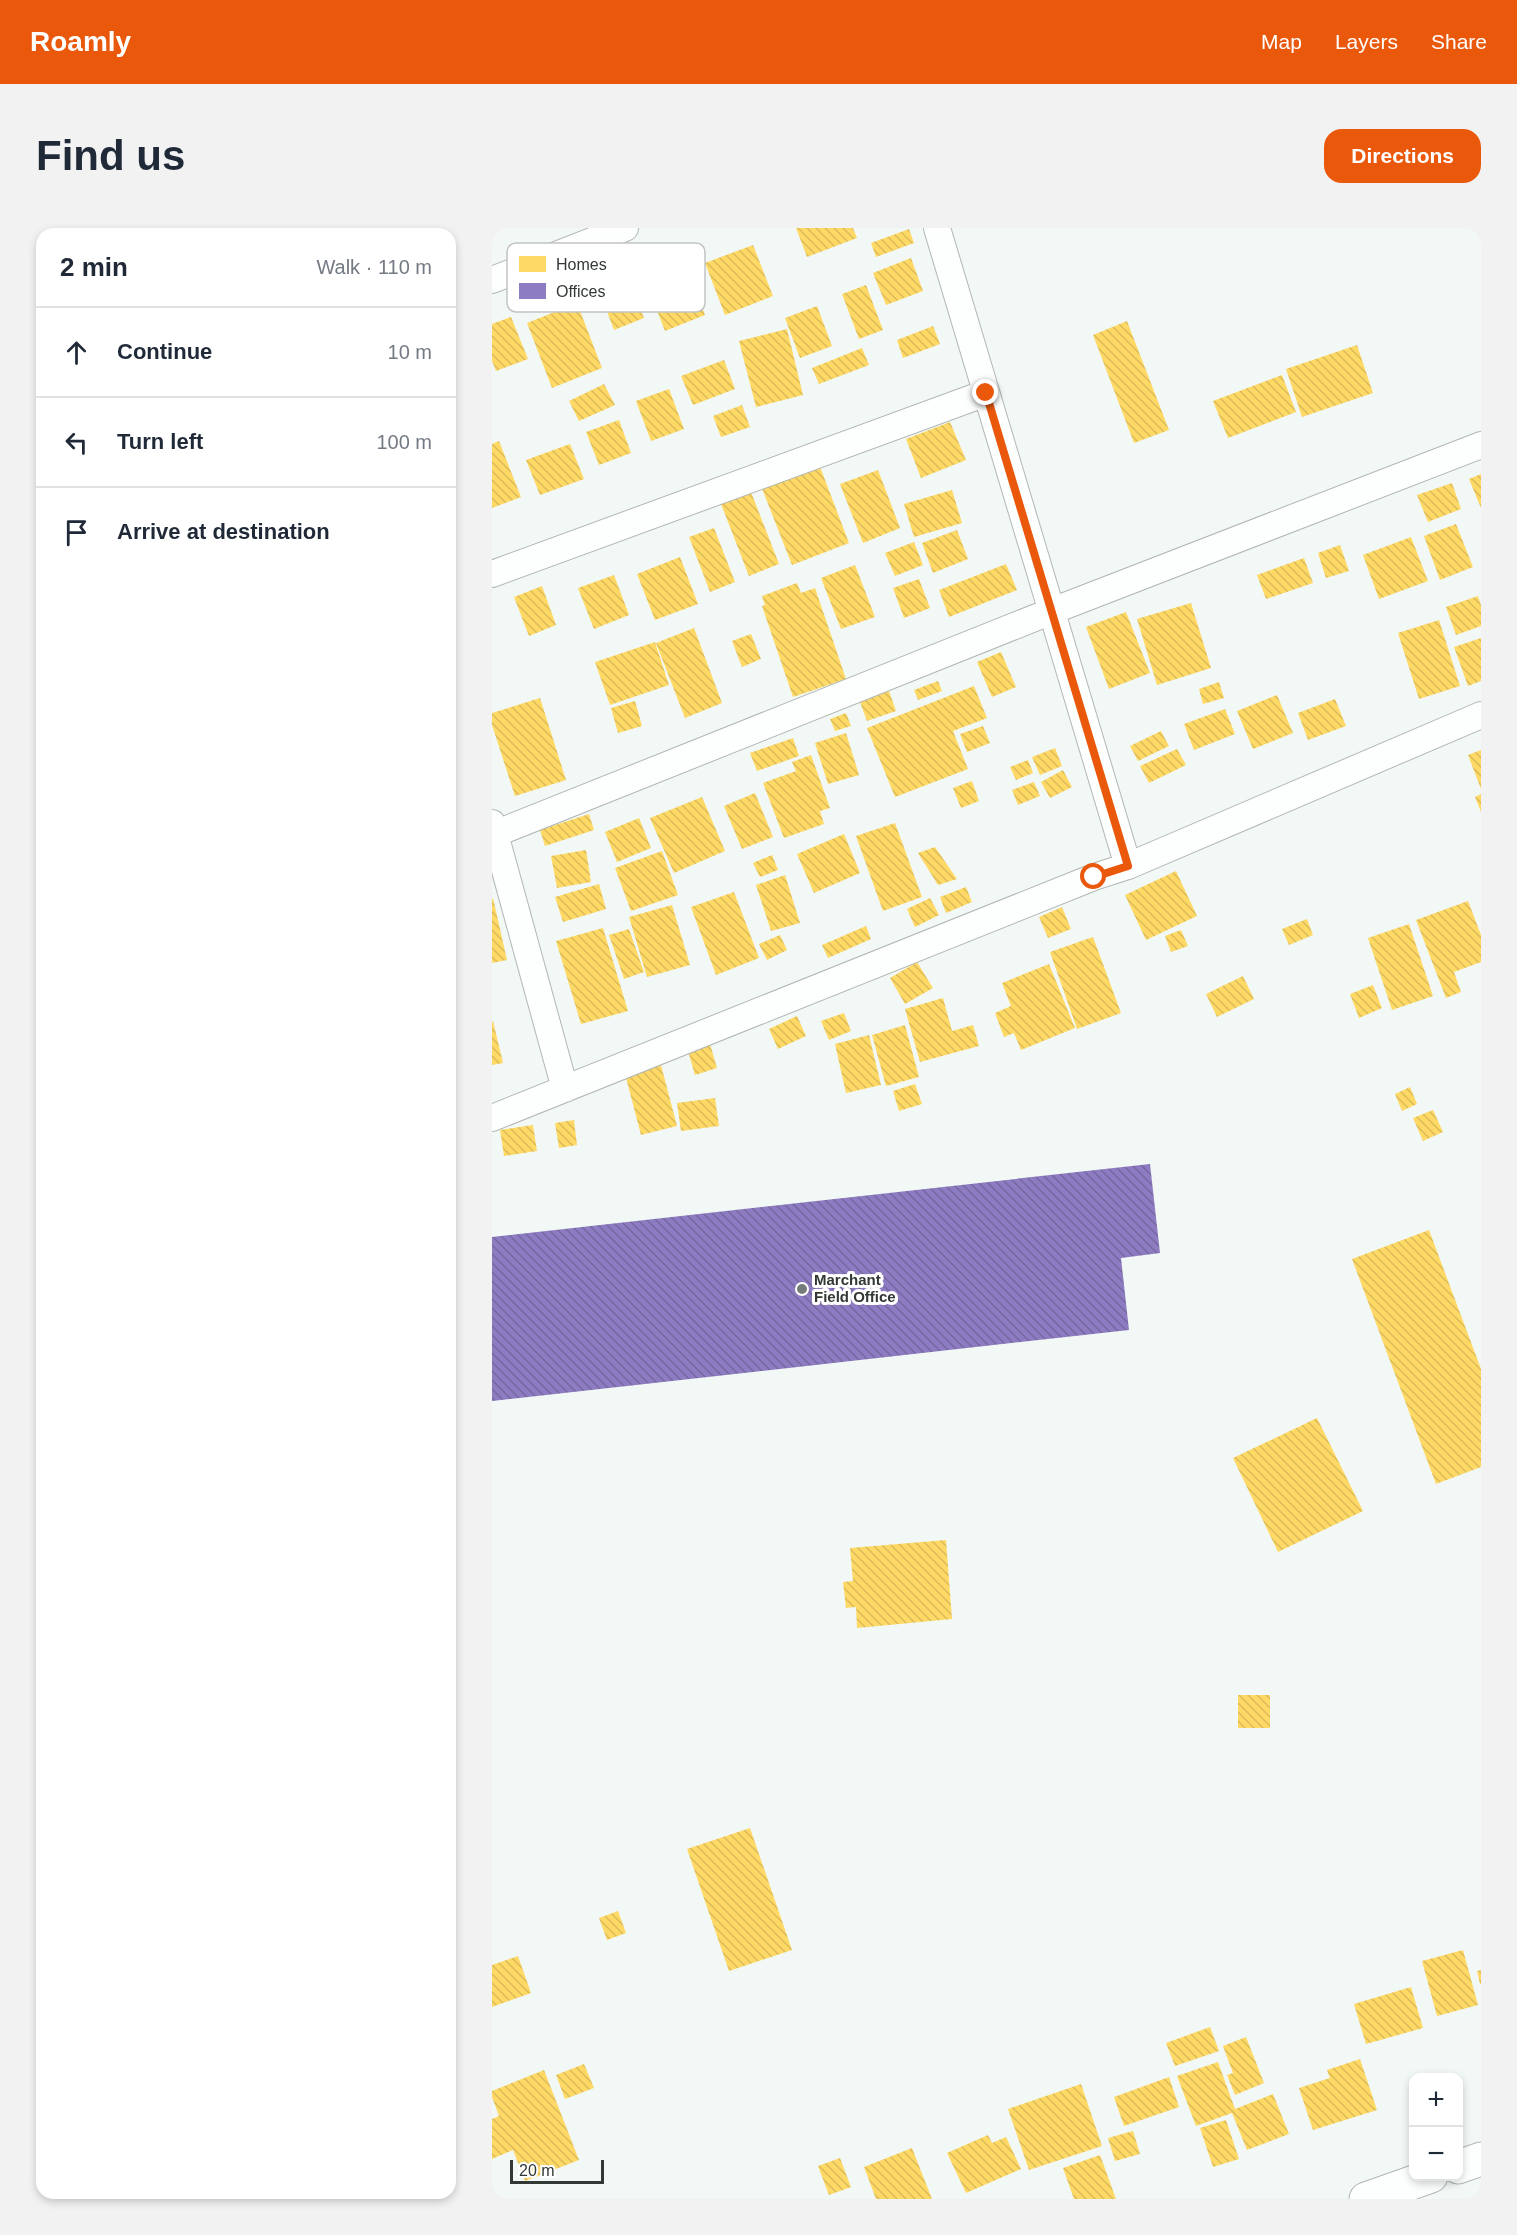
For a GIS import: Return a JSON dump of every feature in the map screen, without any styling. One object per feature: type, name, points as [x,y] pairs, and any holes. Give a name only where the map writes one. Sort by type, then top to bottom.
[{"type":"street","points":[[587,243],[625,228]]},
{"type":"street","points":[[936,228],[1128,866]]},
{"type":"street","points":[[492,280],[507,274]]},
{"type":"street","points":[[492,573],[986,393]]},
{"type":"street","points":[[565,1089],[493,830],[1481,445]]},
{"type":"street","points":[[492,1118],[1128,866],[1481,715]]},
{"type":"street","points":[[1463,2165],[1481,2159]]},
{"type":"street","points":[[1366,2199],[1417,2181]]},
{"type":"building: Homes","points":[[796,228],[853,228],[857,238],[807,257]]},
{"type":"building: Homes","points":[[909,229],[914,243],[876,257],[871,243]]},
{"type":"building: Homes","points":[[753,245],[773,296],[725,315],[705,263]]},
{"type":"building: Homes","points":[[911,258],[923,291],[886,305],[873,273]]},
{"type":"building: Homes","points":[[866,285],[883,330],[859,339],[842,294]]},
{"type":"building: Homes","points":[[817,306],[832,346],[800,358],[785,318]]},
{"type":"building: Homes","points":[[554,312],[580,312],[602,368],[552,388],[527,323]]},
{"type":"building: Homes","points":[[607,312],[642,312],[644,318],[614,330]]},
{"type":"building: Homes","points":[[658,312],[704,312],[705,315],[665,331]]},
{"type":"building: Homes","points":[[511,317],[528,359],[496,371],[492,361],[492,324]]},
{"type":"building: Homes","points":[[1127,321],[1169,430],[1134,443],[1093,335]]},
{"type":"building: Homes","points":[[933,326],[940,344],[903,358],[897,340]]},
{"type":"building: Homes","points":[[787,329],[803,395],[756,407],[739,341]]},
{"type":"building: Homes","points":[[1357,345],[1373,393],[1302,417],[1286,369]]},
{"type":"building: Homes","points":[[862,348],[869,365],[819,384],[812,368]]},
{"type":"building: Homes","points":[[724,360],[735,389],[693,405],[681,376]]},
{"type":"building: Homes","points":[[1282,375],[1296,412],[1228,438],[1213,401]]},
{"type":"building: Homes","points":[[604,384],[615,405],[579,421],[569,401]]},
{"type":"building: Homes","points":[[669,389],[684,429],[651,441],[636,401]]},
{"type":"building: Homes","points":[[742,405],[750,427],[721,437],[713,416]]},
{"type":"building: Homes","points":[[619,420],[631,453],[599,465],[586,432]]},
{"type":"building: Homes","points":[[950,422],[966,460],[921,478],[906,439]]},
{"type":"building: Homes","points":[[499,441],[521,497],[492,508],[492,444]]},
{"type":"building: Homes","points":[[570,444],[584,479],[540,495],[526,460]]},
{"type":"building: Homes","points":[[819,464],[849,543],[792,565],[761,486]]},
{"type":"building: Homes","points":[[878,470],[900,528],[863,543],[840,484]]},
{"type":"building: Homes","points":[[1481,474],[1481,508],[1469,479]]},
{"type":"building: Homes","points":[[1452,483],[1461,509],[1428,522],[1417,495]]},
{"type":"building: Homes","points":[[952,490],[962,523],[914,537],[904,504]]},
{"type":"building: Homes","points":[[751,492],[779,564],[749,576],[721,504]]},
{"type":"building: Homes","points":[[1456,524],[1473,567],[1440,580],[1424,536]]},
{"type":"building: Homes","points":[[714,528],[735,582],[710,592],[689,537]]},
{"type":"building: Homes","points":[[957,530],[968,559],[933,573],[922,543]]},
{"type":"building: Homes","points":[[1411,537],[1428,581],[1379,599],[1363,555]]},
{"type":"building: Homes","points":[[914,542],[923,565],[895,576],[885,553]]},
{"type":"building: Homes","points":[[1340,545],[1349,571],[1326,578],[1318,553]]},
{"type":"building: Homes","points":[[680,557],[698,604],[655,620],[637,574]]},
{"type":"building: Homes","points":[[1304,558],[1313,583],[1266,599],[1257,575]]},
{"type":"building: Homes","points":[[1006,564],[1017,590],[949,617],[939,590]]},
{"type":"building: Homes","points":[[855,565],[875,617],[841,629],[821,578]]},
{"type":"building: Homes","points":[[614,575],[629,615],[594,629],[578,588]]},
{"type":"building: Homes","points":[[919,579],[930,608],[904,618],[893,588]]},
{"type":"building: Homes","points":[[797,583],[801,593],[815,588],[846,679],[793,697],[762,606],[765,605],[762,596]]},
{"type":"building: Homes","points":[[542,586],[556,625],[529,636],[514,597]]},
{"type":"building: Homes","points":[[1478,596],[1481,605],[1481,626],[1456,635],[1446,607]]},
{"type":"building: Homes","points":[[1191,603],[1211,668],[1157,685],[1137,619]]},
{"type":"building: Homes","points":[[1126,612],[1150,673],[1109,689],[1086,627]]},
{"type":"building: Homes","points":[[1439,620],[1460,686],[1419,699],[1398,633]]},
{"type":"building: Homes","points":[[694,628],[722,703],[685,718],[656,643]]},
{"type":"building: Homes","points":[[751,634],[761,659],[742,667],[732,641]]},
{"type":"building: Homes","points":[[1481,638],[1481,681],[1468,686],[1454,647]]},
{"type":"building: Homes","points":[[655,642],[669,685],[610,705],[595,662]]},
{"type":"building: Homes","points":[[1001,652],[1016,687],[992,697],[977,662]]},
{"type":"building: Homes","points":[[938,681],[942,691],[918,700],[914,690]]},
{"type":"building: Homes","points":[[1219,682],[1224,698],[1203,704],[1199,689]]},
{"type":"building: Homes","points":[[974,686],[987,718],[953,731],[968,769],[895,797],[867,728]]},
{"type":"building: Homes","points":[[889,691],[896,711],[867,721],[860,702]]},
{"type":"building: Homes","points":[[1277,695],[1293,733],[1253,749],[1237,711]]},
{"type":"building: Homes","points":[[540,698],[566,780],[515,796],[492,725],[492,713]]},
{"type":"building: Homes","points":[[1335,699],[1346,726],[1308,740],[1298,713]]},
{"type":"building: Homes","points":[[635,701],[642,726],[618,733],[611,708]]},
{"type":"building: Homes","points":[[1225,709],[1235,734],[1194,750],[1184,724]]},
{"type":"building: Homes","points":[[846,713],[851,726],[835,731],[830,719]]},
{"type":"building: Homes","points":[[983,726],[990,743],[967,752],[960,734]]},
{"type":"building: Homes","points":[[1161,731],[1169,746],[1138,761],[1130,746]]},
{"type":"building: Homes","points":[[846,733],[859,775],[828,784],[815,743]]},
{"type":"building: Homes","points":[[793,738],[799,756],[757,771],[750,753]]},
{"type":"building: Homes","points":[[1055,748],[1062,766],[1040,775],[1032,757]]},
{"type":"building: Homes","points":[[1177,749],[1186,765],[1149,783],[1140,766]]},
{"type":"building: Homes","points":[[1481,750],[1481,789],[1468,755]]},
{"type":"building: Homes","points":[[811,755],[830,808],[820,811],[824,824],[784,838],[763,783],[796,771],[792,762]]},
{"type":"building: Homes","points":[[1028,760],[1033,773],[1016,780],[1010,767]]},
{"type":"building: Homes","points":[[1063,770],[1072,787],[1050,798],[1041,782]]},
{"type":"building: Homes","points":[[972,781],[979,801],[961,808],[953,788]]},
{"type":"building: Homes","points":[[1034,782],[1040,796],[1018,805],[1012,790]]},
{"type":"building: Homes","points":[[755,793],[773,837],[742,849],[724,806]]},
{"type":"building: Homes","points":[[1481,794],[1481,812],[1475,797]]},
{"type":"building: Homes","points":[[702,797],[725,851],[674,873],[650,818]]},
{"type":"building: Homes","points":[[589,814],[594,830],[545,846],[540,830]]},
{"type":"building: Homes","points":[[639,818],[651,848],[617,862],[605,832]]},
{"type":"building: Homes","points":[[895,823],[922,897],[883,911],[856,836]]},
{"type":"building: Homes","points":[[844,834],[860,873],[814,893],[797,854]]},
{"type":"building: Homes","points":[[935,847],[957,879],[938,885],[918,853]]},
{"type":"building: Homes","points":[[586,850],[591,882],[557,888],[551,856]]},
{"type":"building: Homes","points":[[662,851],[678,895],[631,911],[615,868]]},
{"type":"building: Homes","points":[[772,855],[778,870],[760,877],[753,863]]},
{"type":"building: Homes","points":[[1176,871],[1197,916],[1146,940],[1125,895]]},
{"type":"building: Homes","points":[[785,875],[800,923],[771,931],[756,885]]},
{"type":"building: Homes","points":[[599,884],[606,909],[563,922],[555,897]]},
{"type":"building: Homes","points":[[966,887],[972,902],[946,913],[940,897]]},
{"type":"building: Homes","points":[[734,892],[759,958],[716,975],[691,907]]},
{"type":"building: Homes","points":[[930,898],[939,915],[915,927],[907,909]]},
{"type":"building: Homes","points":[[492,899],[507,960],[492,963]]},
{"type":"building: Homes","points":[[1468,901],[1481,935],[1481,962],[1454,972],[1461,992],[1446,998],[1416,920]]},
{"type":"building: Homes","points":[[672,905],[690,965],[647,977],[629,917]]},
{"type":"building: Homes","points":[[1062,907],[1071,929],[1048,938],[1039,917]]},
{"type":"building: Homes","points":[[1307,919],[1313,935],[1289,945],[1282,929]]},
{"type":"building: Homes","points":[[1409,924],[1433,996],[1392,1010],[1368,938]]},
{"type":"building: Homes","points":[[866,926],[871,939],[828,958],[822,945]]},
{"type":"building: Homes","points":[[603,928],[628,1011],[581,1024],[556,941]]},
{"type":"building: Homes","points":[[629,929],[644,972],[624,979],[609,935]]},
{"type":"building: Homes","points":[[1181,930],[1188,946],[1171,952],[1165,936]]},
{"type":"building: Homes","points":[[780,935],[787,950],[767,960],[759,944]]},
{"type":"building: Homes","points":[[1093,937],[1121,1013],[1077,1029],[1050,952]]},
{"type":"building: Homes","points":[[917,962],[933,988],[905,1004],[890,978]]},
{"type":"building: Homes","points":[[1049,964],[1075,1028],[1021,1050],[1014,1033],[1004,1037],[995,1013],[1011,1006],[1002,983]]},
{"type":"building: Homes","points":[[1243,976],[1254,999],[1217,1017],[1206,994]]},
{"type":"building: Homes","points":[[1373,985],[1382,1008],[1359,1018],[1350,994]]},
{"type":"building: Homes","points":[[943,998],[952,1031],[973,1025],[979,1046],[920,1062],[905,1009]]},
{"type":"building: Homes","points":[[844,1013],[851,1031],[829,1040],[821,1021]]},
{"type":"building: Homes","points":[[797,1016],[806,1036],[778,1049],[769,1029]]},
{"type":"building: Homes","points":[[492,1022],[503,1063],[492,1065]]},
{"type":"building: Homes","points":[[905,1025],[919,1077],[886,1086],[872,1035]]},
{"type":"building: Homes","points":[[869,1035],[881,1085],[846,1093],[835,1044]]},
{"type":"building: Homes","points":[[710,1044],[717,1068],[695,1075],[688,1051]]},
{"type":"building: Homes","points":[[661,1065],[677,1126],[641,1135],[625,1074]]},
{"type":"building: Homes","points":[[915,1084],[922,1104],[899,1111],[893,1091]]},
{"type":"building: Homes","points":[[1410,1087],[1417,1104],[1402,1111],[1395,1094]]},
{"type":"building: Homes","points":[[715,1098],[719,1126],[681,1131],[677,1103]]},
{"type":"building: Homes","points":[[1433,1110],[1443,1132],[1423,1141],[1413,1118]]},
{"type":"building: Homes","points":[[574,1120],[577,1145],[559,1148],[555,1123]]},
{"type":"building: Homes","points":[[533,1125],[537,1151],[504,1156],[500,1130]]},
{"type":"building: Homes","points":[[1429,1230],[1481,1369],[1481,1467],[1436,1484],[1352,1259]]},
{"type":"building: Homes","points":[[1317,1418],[1363,1511],[1278,1552],[1233,1458]]},
{"type":"building: Homes","points":[[946,1540],[952,1619],[857,1628],[856,1607],[846,1608],[843,1582],[853,1581],[850,1548]]},
{"type":"building: Homes","points":[[1238,1695],[1270,1695],[1270,1728],[1238,1728]]},
{"type":"building: Homes","points":[[750,1828],[792,1950],[729,1971],[687,1849]]},
{"type":"building: Homes","points":[[618,1911],[626,1933],[607,1940],[599,1918]]},
{"type":"building: Homes","points":[[1463,1950],[1478,2005],[1437,2016],[1422,1961]]},
{"type":"building: Homes","points":[[518,1956],[531,1993],[492,2007],[492,1965]]},
{"type":"building: Homes","points":[[1481,1970],[1481,1984],[1480,1984],[1477,1971]]},
{"type":"building: Homes","points":[[1411,1987],[1423,2028],[1366,2044],[1354,2004]]},
{"type":"building: Homes","points":[[1210,2027],[1219,2051],[1175,2066],[1166,2043]]},
{"type":"building: Homes","points":[[1246,2037],[1264,2083],[1235,2095],[1227,2075],[1233,2073],[1223,2046]]},
{"type":"building: Homes","points":[[1360,2059],[1377,2110],[1313,2130],[1299,2088],[1330,2078],[1327,2070]]},
{"type":"building: Homes","points":[[1218,2062],[1235,2109],[1273,2094],[1289,2134],[1247,2150],[1232,2113],[1196,2126],[1177,2076]]},
{"type":"building: Homes","points":[[584,2064],[594,2088],[565,2099],[556,2075]]},
{"type":"building: Homes","points":[[544,2070],[579,2160],[525,2181],[513,2150],[492,2159],[492,2119],[499,2116],[492,2091]]},
{"type":"building: Homes","points":[[1169,2077],[1179,2107],[1124,2126],[1114,2097]]},
{"type":"building: Homes","points":[[1081,2084],[1102,2146],[1029,2170],[1008,2109]]},
{"type":"building: Homes","points":[[1226,2120],[1239,2159],[1213,2167],[1200,2128]]},
{"type":"building: Homes","points":[[1133,2131],[1140,2154],[1115,2161],[1108,2138]]},
{"type":"building: Homes","points":[[988,2135],[992,2143],[1006,2137],[1021,2169],[966,2193],[947,2153]]},
{"type":"building: Homes","points":[[912,2148],[932,2199],[876,2199],[864,2167]]},
{"type":"building: Homes","points":[[1100,2155],[1116,2199],[1074,2199],[1063,2168]]},
{"type":"building: Homes","points":[[840,2158],[851,2187],[829,2195],[818,2166]]},
{"type":"building: Offices","points":[[1150,1164],[1160,1253],[1121,1258],[1129,1330],[492,1401],[492,1237]]},
{"type":"place","name":"Marchant Field Office","points":[[802,1289]]},
{"type":"route","points":[[986,393],[1128,866],[1094,877]]}]
